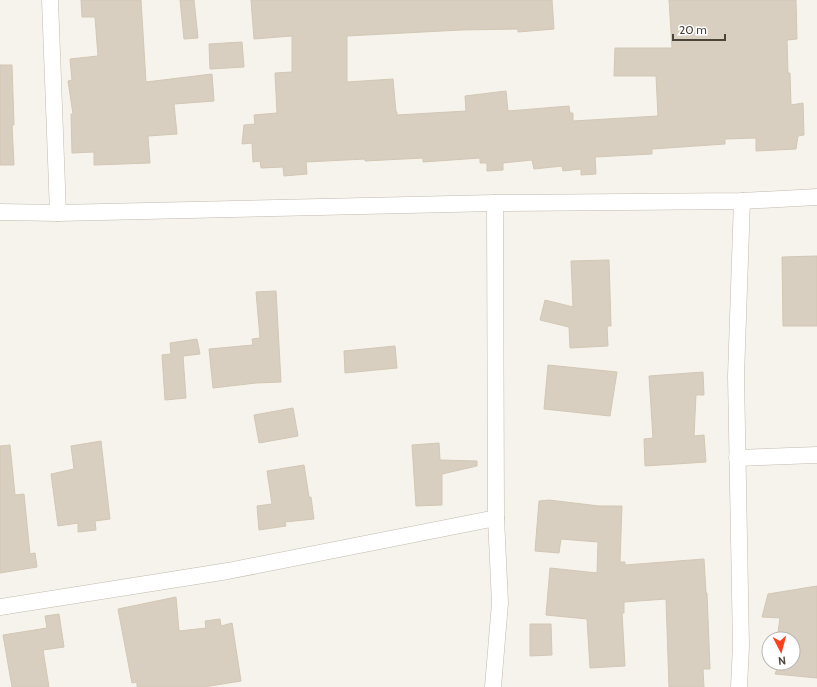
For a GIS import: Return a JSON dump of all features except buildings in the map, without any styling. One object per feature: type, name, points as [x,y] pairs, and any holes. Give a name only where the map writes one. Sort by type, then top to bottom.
[{"type":"street","points":[[50,0],[58,213]]},
{"type":"street","points":[[0,212],[58,213],[495,203],[742,201],[817,197]]},
{"type":"street","points":[[739,687],[742,646],[736,376],[742,201]]},
{"type":"street","points":[[493,687],[500,603],[496,518],[495,203]]},
{"type":"street","points":[[737,458],[817,455]]},
{"type":"street","points":[[0,606],[228,570],[496,518]]}]
